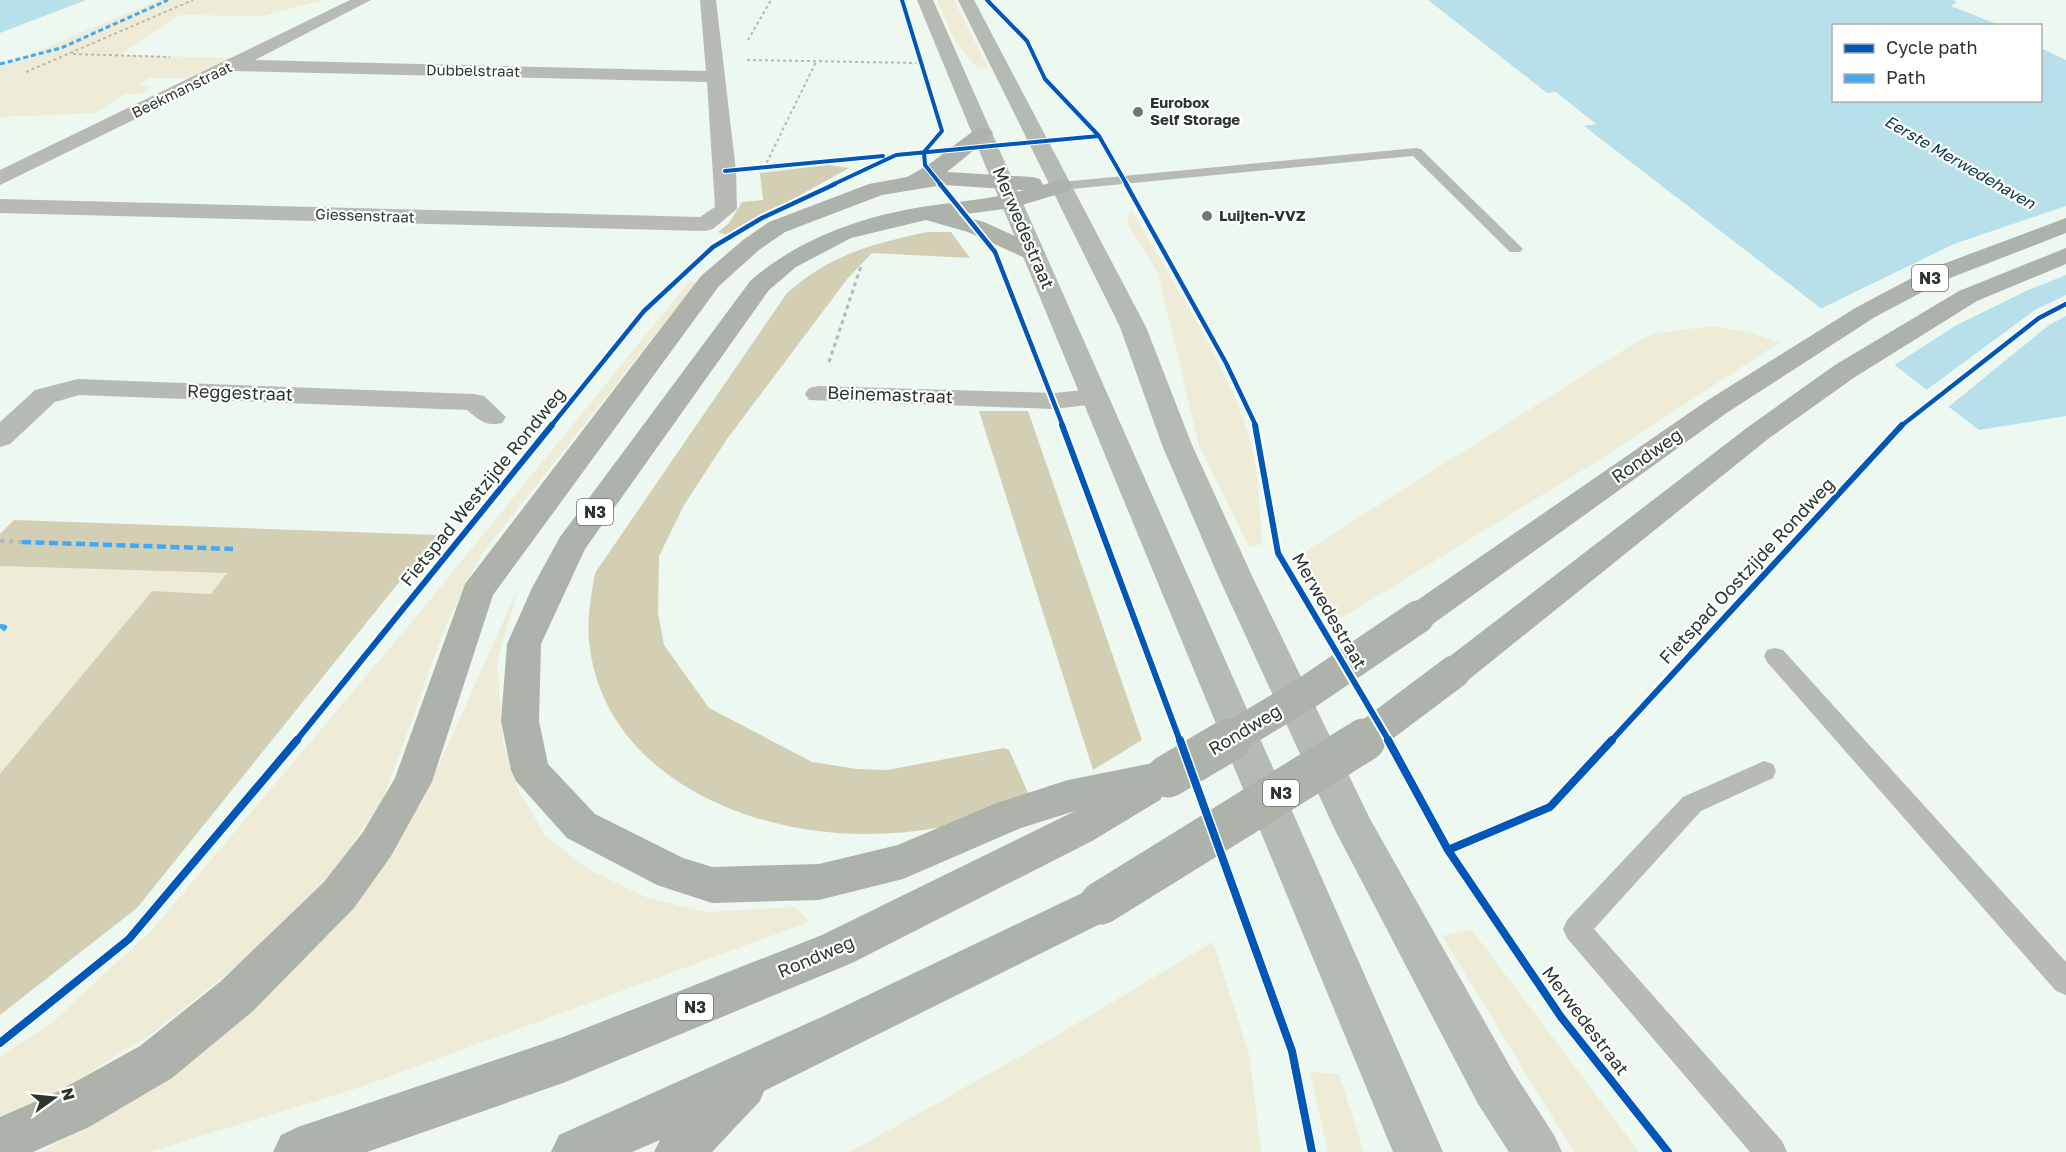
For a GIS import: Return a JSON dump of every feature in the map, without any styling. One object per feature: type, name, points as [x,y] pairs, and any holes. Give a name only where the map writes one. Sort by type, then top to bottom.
[{"type":"main road","name":"Merwedestraat","points":[[926,0],[1418,1152]]},
{"type":"main road","points":[[966,0],[1133,327],[1177,445],[1355,830],[1495,1087],[1537,1152]]},
{"type":"main road","points":[[983,133],[936,170],[917,198],[1034,253]]},
{"type":"main road","name":"N3","points":[[1008,191],[943,178],[917,198],[787,262],[760,285],[572,546],[549,588],[524,644],[520,721],[530,770],[581,826],[672,872],[712,885],[819,882],[903,861],[1008,816],[1073,812]]},
{"type":"main road","points":[[1008,191],[1061,186]]},
{"type":"main road","name":"N3","points":[[0,1142],[72,1110],[156,1062],[237,996],[339,895],[377,844],[413,782],[477,592],[710,281],[751,244],[777,227],[877,189],[917,198],[1008,191]]},
{"type":"main road","name":"Rondweg","points":[[298,1152],[563,1060],[837,949],[1073,812],[1168,776],[1302,696],[1718,406],[1866,312],[1936,275],[2030,236],[2066,225]]},
{"type":"main road","name":"N3","points":[[576,1152],[753,1074],[933,988],[1101,903],[1349,751],[1454,672],[1758,433],[1845,370],[1968,296],[2066,255]]},
{"type":"main road","name":"N3","points":[[679,1152],[753,1074]]},
{"type":"street","name":"Beekmanstraat","points":[[0,178],[363,0]]},
{"type":"street","points":[[708,0],[725,171]]},
{"type":"street","name":"Dubbelstraat","points":[[237,62],[714,69]]},
{"type":"street","name":"Giessenstraat","points":[[0,206],[705,224],[726,209],[725,171]]},
{"type":"street","name":"Reggestraat","points":[[0,438],[45,396],[78,387],[474,402],[492,417]]},
{"type":"street","name":"Beinemastraat","points":[[819,394],[1054,401],[1094,397]]},
{"type":"lane","points":[[1061,186],[1416,152],[1515,249]]},
{"type":"lane","points":[[1775,656],[2066,982]]},
{"type":"lane","points":[[1764,771],[1692,804],[1577,929],[1771,1152]]},
{"type":"path","points":[[26,72],[193,0]]},
{"type":"path","points":[[737,59],[771,0]]},
{"type":"path","points":[[917,52],[923,72]]},
{"type":"path","points":[[69,54],[237,62]]},
{"type":"path","points":[[714,69],[737,59],[920,63]]},
{"type":"path","points":[[764,168],[816,62]]},
{"type":"path","points":[[725,171],[775,167]]},
{"type":"path","points":[[0,541],[22,542]]},
{"type":"shaded area","points":[[159,0],[323,0],[263,16],[180,15],[119,55],[234,58],[191,78],[148,78],[139,85],[151,87],[141,94],[125,94],[95,113],[0,117],[0,67]]},
{"type":"shaded area","points":[[937,0],[954,0],[988,68],[978,69],[955,41]]},
{"type":"shaded area","points":[[828,165],[849,168],[728,235],[718,232],[729,223],[742,202],[763,200],[760,173]]},
{"type":"shaded area","points":[[1131,209],[1208,343],[1235,398],[1254,455],[1262,544],[1249,547],[1199,445],[1158,273],[1127,222]]},
{"type":"shaded area","points":[[927,232],[951,232],[970,258],[872,253],[848,278],[727,439],[684,505],[659,556],[658,613],[664,645],[709,708],[812,762],[857,769],[887,770],[1004,748],[1009,750],[1033,804],[961,824],[887,834],[837,833],[795,827],[753,817],[713,801],[676,780],[643,754],[617,722],[599,684],[589,641],[589,615],[595,573],[787,293],[820,269],[853,252]]},
{"type":"shaded area","points":[[689,282],[697,282],[481,555],[447,622],[382,802],[304,912],[154,1032],[45,1101],[0,1120],[0,1056],[49,1025],[152,930],[420,612]]},
{"type":"shaded area","points":[[1712,326],[1750,333],[1780,342],[1596,462],[1338,620],[1306,566],[1306,551],[1641,339],[1657,333]]},
{"type":"shaded area","points":[[979,411],[1028,411],[1142,740],[1093,770]]},
{"type":"shaded area","points":[[14,520],[437,535],[137,908],[0,1015],[0,774],[152,591],[211,594],[227,573],[0,566],[0,534]]},
{"type":"shaded area","points":[[0,566],[227,573],[211,594],[152,591],[0,774]]},
{"type":"shaded area","points":[[519,586],[497,662],[503,742],[518,789],[545,835],[586,868],[648,898],[706,912],[795,907],[809,922],[355,1089],[149,1152],[40,1152],[128,1103],[340,919],[423,801]]},
{"type":"shaded area","points":[[1471,929],[1639,1152],[1574,1152],[1442,936]]},
{"type":"shaded area","points":[[1213,942],[1249,1054],[1261,1152],[850,1152],[1044,1043]]},
{"type":"shaded area","points":[[1310,1072],[1339,1074],[1364,1152],[1328,1152]]},
{"type":"water","points":[[0,0],[86,0],[0,33]]},
{"type":"water","name":"Eerste Merwedehaven","points":[[1428,0],[1953,0],[1957,2],[1951,6],[1996,24],[1832,24],[1832,102],[2042,102],[2042,48],[2066,60],[2066,416],[1979,430],[1584,126],[1596,124],[1556,92],[1547,93]]},
{"type":"pier","points":[[2066,206],[2066,275],[2026,291],[1955,326],[1893,366],[1818,310],[1954,244]]},
{"type":"pier","points":[[2066,295],[2066,316],[2049,325],[1947,408],[1925,391],[2035,310]]},
{"type":"marked path","points":[[0,64],[61,48],[168,0]]},
{"type":"marked path","points":[[22,542],[233,549]]},
{"type":"marked path","points":[[0,626],[5,627],[0,633]]},
{"type":"cycle path","points":[[902,0],[942,131],[924,152],[925,165],[995,252],[1001,264],[1129,599],[1292,1051],[1312,1152]]},
{"type":"cycle path","points":[[987,0],[1027,41],[1045,79],[1099,136],[1226,363],[1258,431],[1278,553],[1409,776],[1448,850],[1561,1017],[1668,1152]]},
{"type":"cycle path","name":"Fietspad Westzijde Rondweg","points":[[0,1043],[129,939],[314,720],[644,311],[713,247],[762,218],[896,155],[1099,136]]},
{"type":"cycle path","points":[[725,171],[883,156]]},
{"type":"cycle path","name":"Fietspad Oostzijde Rondweg","points":[[1448,850],[1550,807],[1909,417],[2039,318],[2066,304]]},
{"type":"place","name":"Eurobox Self Storage","points":[[1138,112]]},
{"type":"place","name":"Luijten-VVZ","points":[[1207,216]]}]
